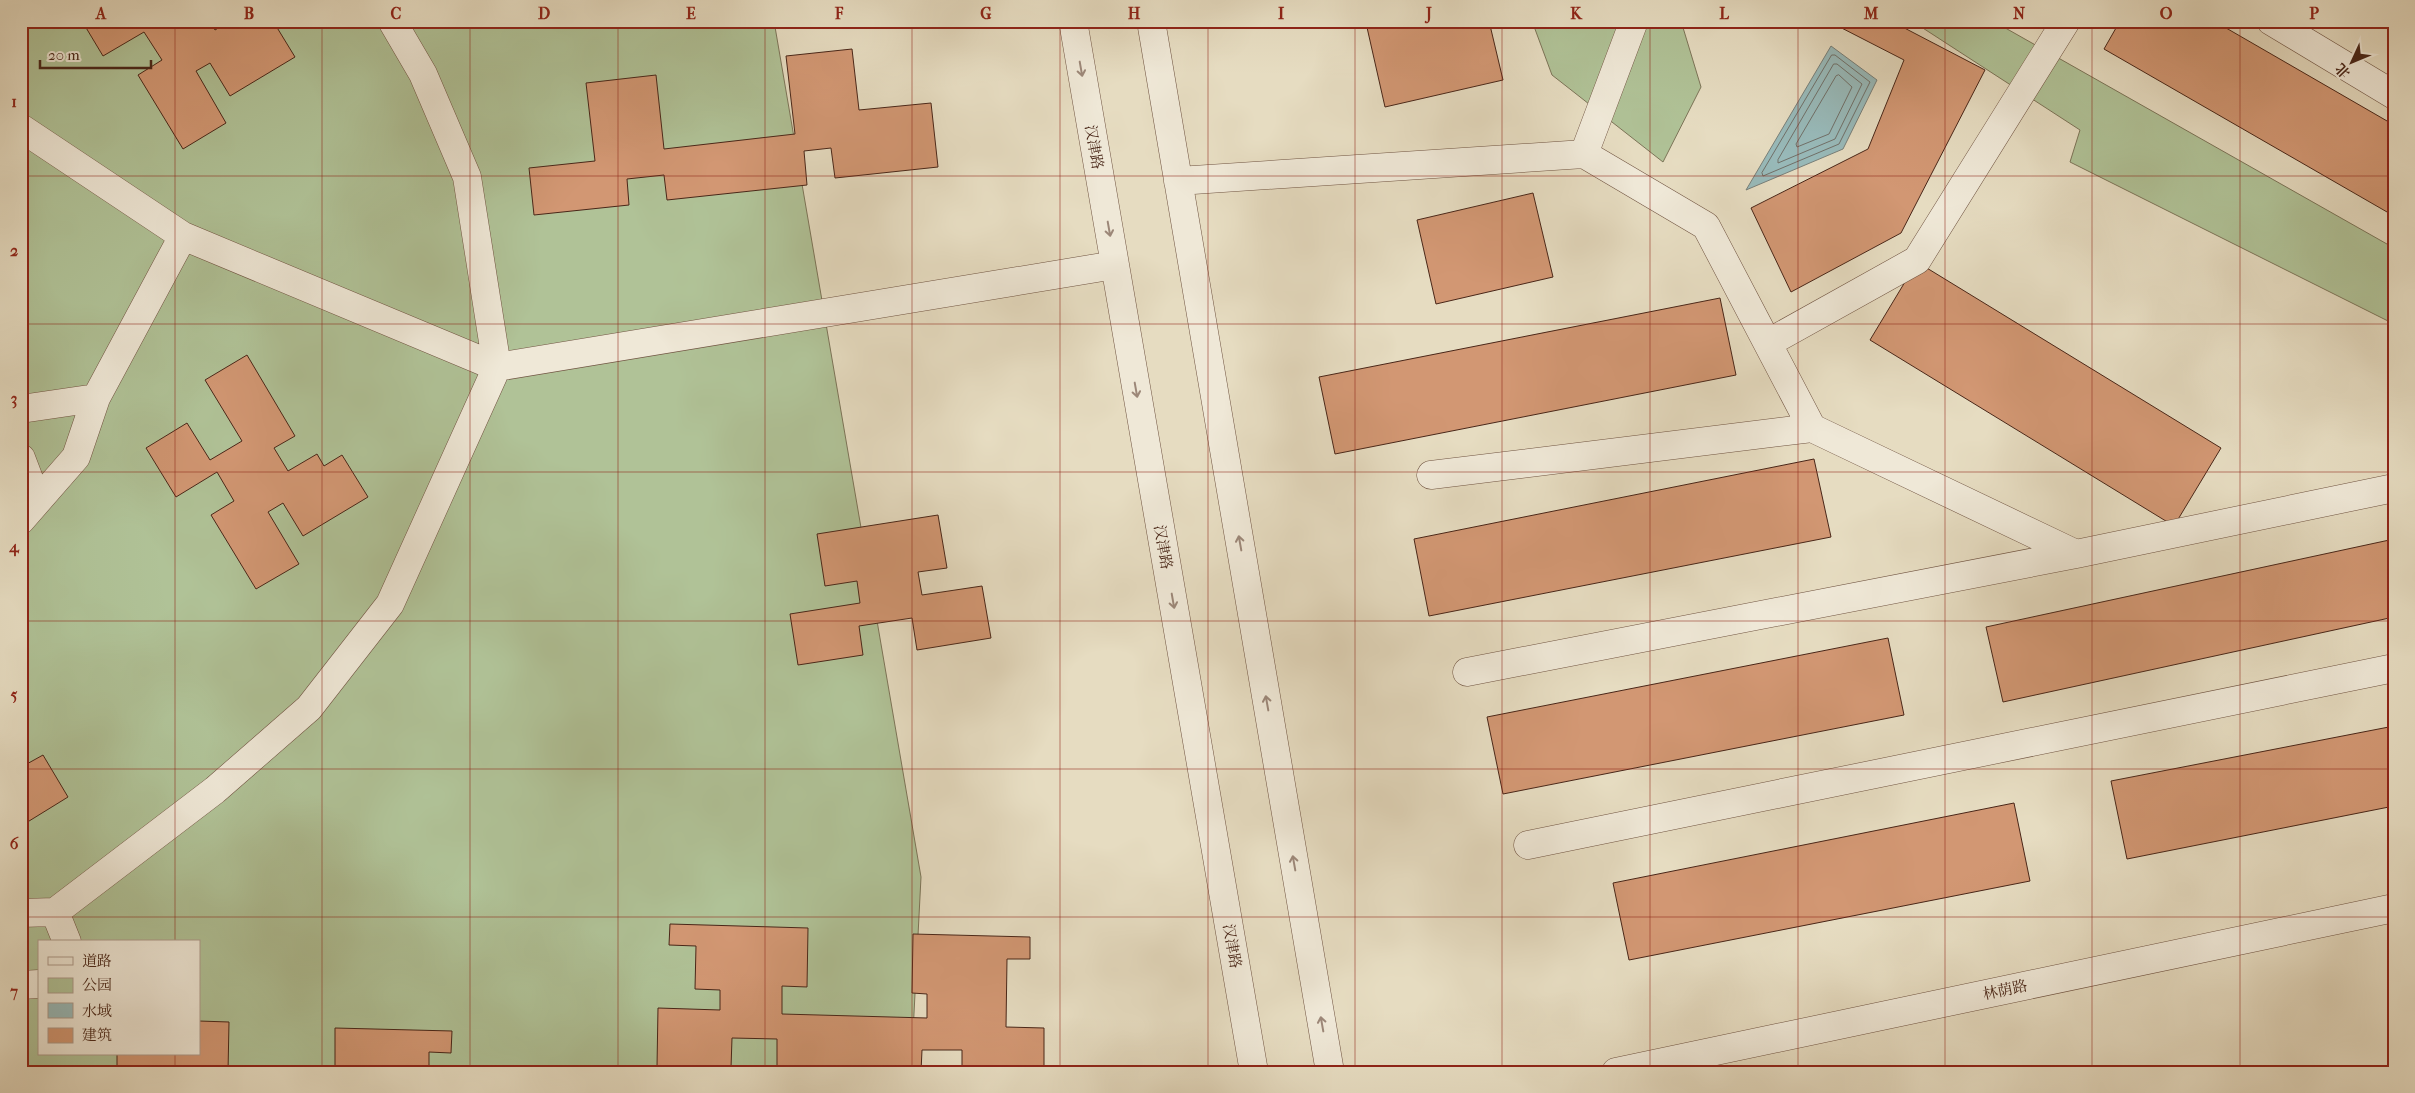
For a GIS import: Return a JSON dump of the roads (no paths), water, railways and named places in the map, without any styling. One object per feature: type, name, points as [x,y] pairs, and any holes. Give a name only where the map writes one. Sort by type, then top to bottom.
[{"type":"street","points":[[21,913],[55,912],[215,790],[309,708],[390,604],[497,367],[467,177],[423,74],[392,21]]},
{"type":"street","name":"汉津路","points":[[1073,21],[1254,1072]]},
{"type":"street","points":[[1151,21],[1330,1072]]},
{"type":"street","points":[[1584,154],[1634,21]]},
{"type":"street","points":[[1768,342],[1917,260],[2066,21]]},
{"type":"street","points":[[2272,21],[2394,95]]},
{"type":"street","points":[[21,128],[183,236],[497,367],[1115,264]]},
{"type":"street","points":[[1178,181],[1584,154],[1706,226],[1812,428]]},
{"type":"street","points":[[21,520],[76,458],[96,398],[183,236]]},
{"type":"street","points":[[21,409],[96,398]]},
{"type":"street","points":[[1431,474],[1812,428],[2076,554]]},
{"type":"street","points":[[21,458],[32,487],[21,509]]},
{"type":"street","points":[[1467,672],[2076,554],[2394,488]]},
{"type":"street","points":[[1528,845],[2394,668]]},
{"type":"street","name":"林荫路","points":[[1616,1072],[2394,908]]},
{"type":"street","points":[[55,912],[66,940]]},
{"type":"street","points":[[21,986],[38,984]]},
{"type":"water","points":[[1831,46],[1877,80],[1843,149],[1746,190]]}]
